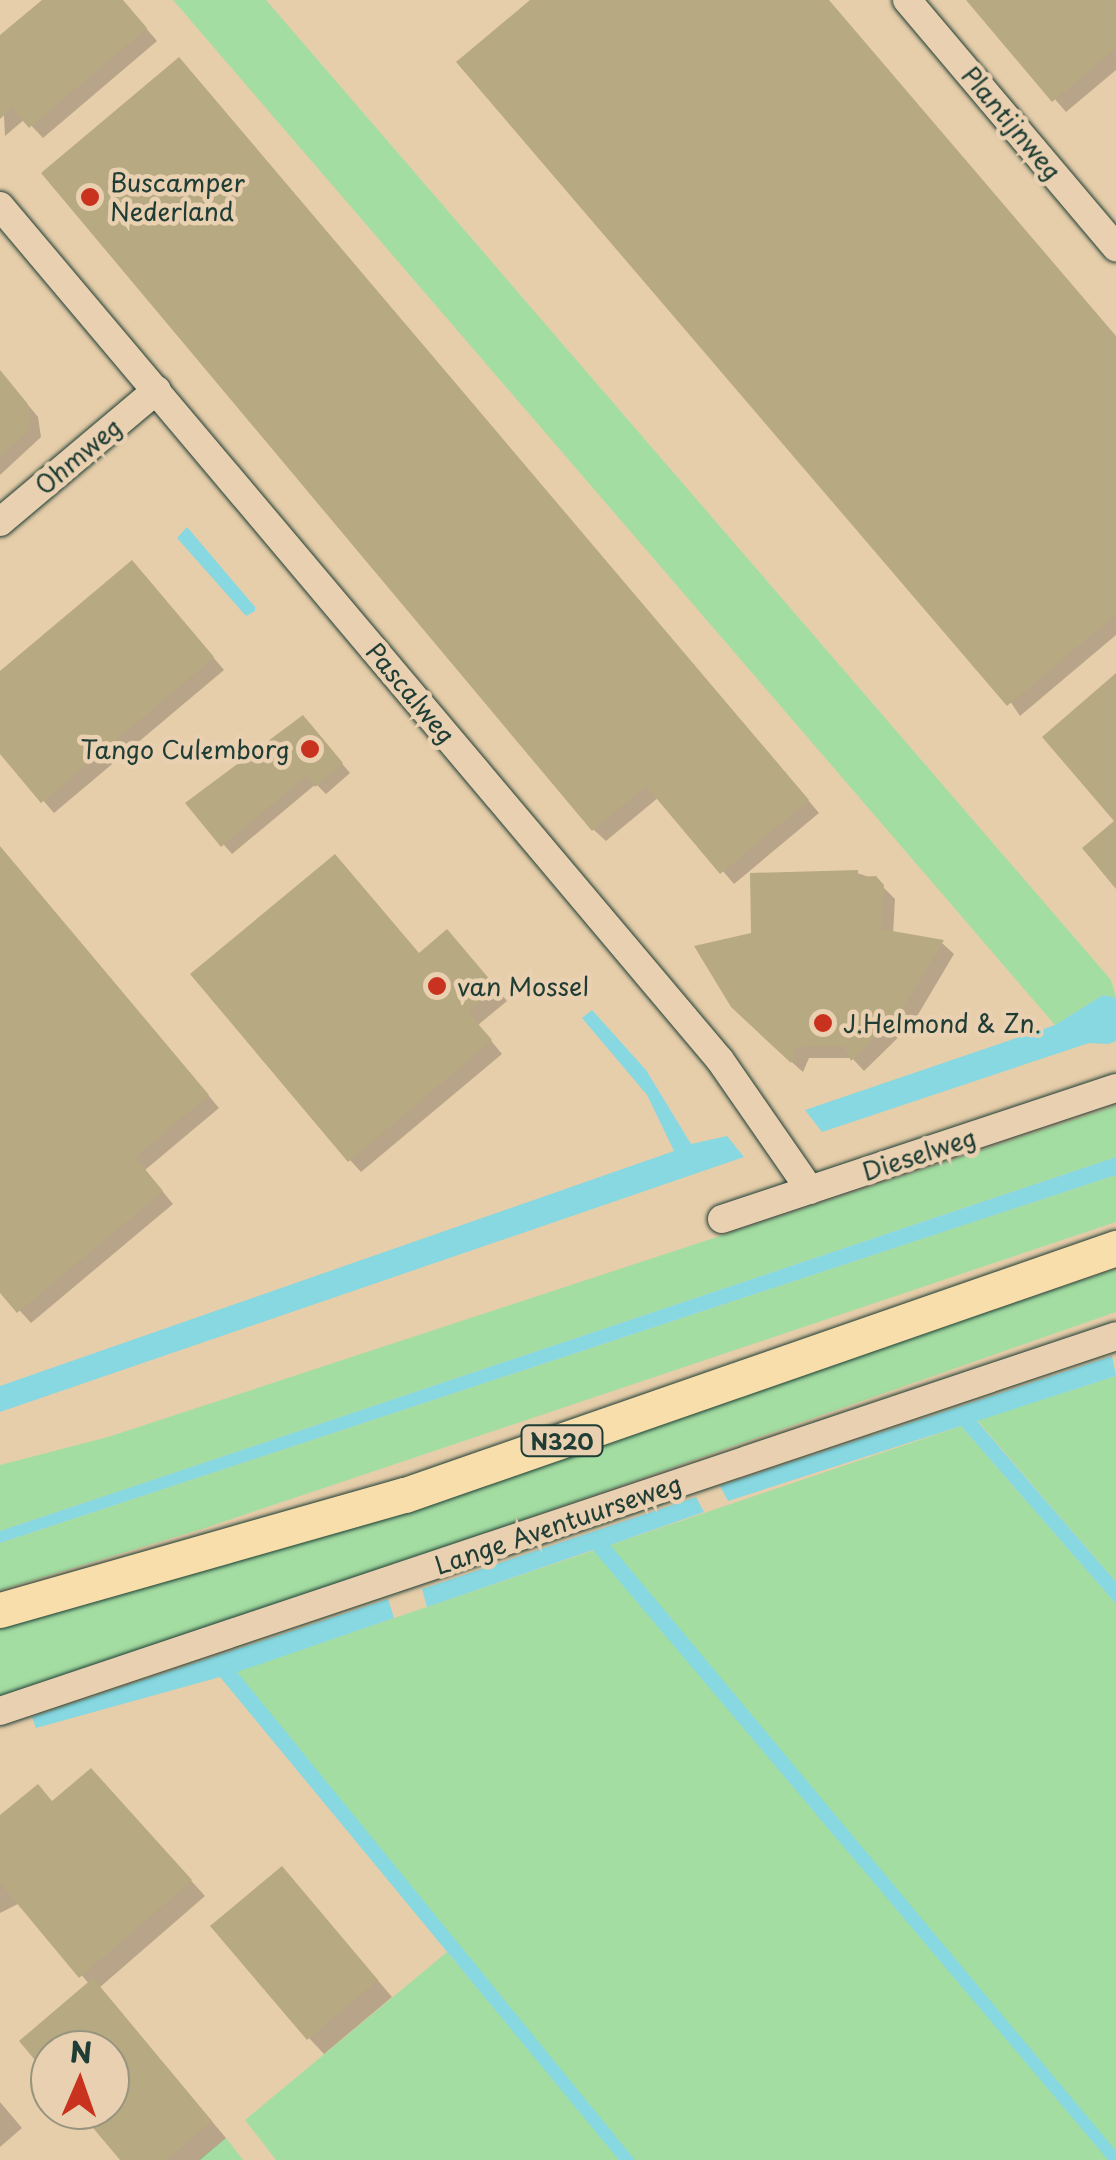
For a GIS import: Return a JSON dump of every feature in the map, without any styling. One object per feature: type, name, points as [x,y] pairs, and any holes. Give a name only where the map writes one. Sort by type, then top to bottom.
[{"type":"main road","name":"N320","points":[[0,1610],[405,1495],[1116,1248]]},
{"type":"street","name":"Plantijnweg","points":[[907,0],[1116,247]]},
{"type":"street","name":"Pascalweg","points":[[0,206],[720,1060],[810,1190]]},
{"type":"street","name":"Ohmweg","points":[[0,522],[157,390]]},
{"type":"street","name":"Dieselweg","points":[[722,1220],[1116,1088]]},
{"type":"street","name":"Lange Aventuurseweg","points":[[0,1712],[1116,1336]]},
{"type":"green space","points":[[173,0],[266,0],[1111,980],[1116,998],[1103,995],[1055,1025]]},
{"type":"green space","points":[[1116,1106],[1116,1157],[0,1531],[0,1465],[108,1437]]},
{"type":"green space","points":[[1116,1175],[1116,1222],[202,1529],[0,1590],[0,1543]]},
{"type":"green space","points":[[1116,1269],[1116,1312],[0,1703],[0,1628],[415,1504]]},
{"type":"green space","points":[[1116,1376],[1116,1582],[977,1420]]},
{"type":"green space","points":[[961,1426],[1116,1604],[1116,2160],[276,2160],[245,2120],[447,1952],[587,2119],[223,1676]]},
{"type":"green space","points":[[226,2138],[243,2160],[199,2160]]},
{"type":"water","points":[[187,527],[255,611],[246,616],[177,538]]},
{"type":"water","points":[[1103,995],[1116,998],[1116,1041],[1089,1043],[822,1132],[805,1110],[1055,1025]]},
{"type":"water","points":[[592,1010],[646,1070],[691,1144],[727,1136],[744,1157],[0,1412],[0,1386],[674,1151],[647,1095],[582,1018]]},
{"type":"water","points":[[1116,1157],[1116,1175],[0,1543],[0,1531]]},
{"type":"water","points":[[1112,1356],[1116,1376],[977,1421],[1116,1582],[1116,1604],[961,1426],[728,1501],[720,1486]]},
{"type":"water","points":[[696,1497],[704,1512],[610,1545],[1116,2151],[1116,2160],[1108,2160],[593,1550],[427,1607],[422,1589]]},
{"type":"water","points":[[388,1599],[394,1618],[237,1672],[635,2160],[619,2160],[220,1677],[36,1728],[32,1717]]},
{"type":"building","points":[[42,0],[123,0],[147,28],[29,128],[12,108],[0,119],[0,35]]},
{"type":"building","points":[[530,0],[829,0],[1116,336],[1116,614],[1007,706],[456,62]]},
{"type":"building","points":[[966,0],[1116,0],[1116,48],[1052,102]]},
{"type":"building","points":[[179,57],[809,800],[720,874],[646,786],[592,831],[41,173]]},
{"type":"building","points":[[0,370],[27,403],[31,418],[26,434],[0,456]]},
{"type":"building","points":[[132,560],[214,657],[41,803],[0,754],[0,671]]},
{"type":"building","points":[[1116,673],[1116,889],[1082,848],[1114,821],[1042,737]]},
{"type":"building","points":[[303,715],[343,763],[315,787],[306,776],[221,847],[185,803]]},
{"type":"building","points":[[0,846],[209,1095],[135,1157],[163,1191],[17,1313],[0,1293]]},
{"type":"building","points":[[335,854],[419,953],[447,929],[497,988],[468,1012],[492,1040],[348,1162],[190,974]]},
{"type":"building","points":[[858,870],[858,877],[876,876],[884,885],[881,929],[944,940],[901,1011],[851,1061],[844,1046],[797,1047],[791,1063],[731,1007],[694,946],[751,933],[750,873]]},
{"type":"building","points":[[91,1768],[192,1880],[79,1978],[0,1883],[0,1815],[38,1784],[52,1801]]},
{"type":"building","points":[[282,1866],[378,1980],[307,2040],[210,1926]]},
{"type":"building","points":[[93,1978],[212,2121],[166,2160],[120,2160],[95,2130],[130,2130],[130,2030],[32,2030]]},
{"type":"building","points":[[30,2032],[30,2054],[19,2041]]},
{"type":"place","name":"Buscamper Nederland","points":[[90,197]]},
{"type":"place","name":"Tango Culemborg","points":[[310,749]]},
{"type":"place","name":"van Mossel","points":[[437,986]]},
{"type":"place","name":"J.Helmond & Zn.","points":[[823,1023]]}]
